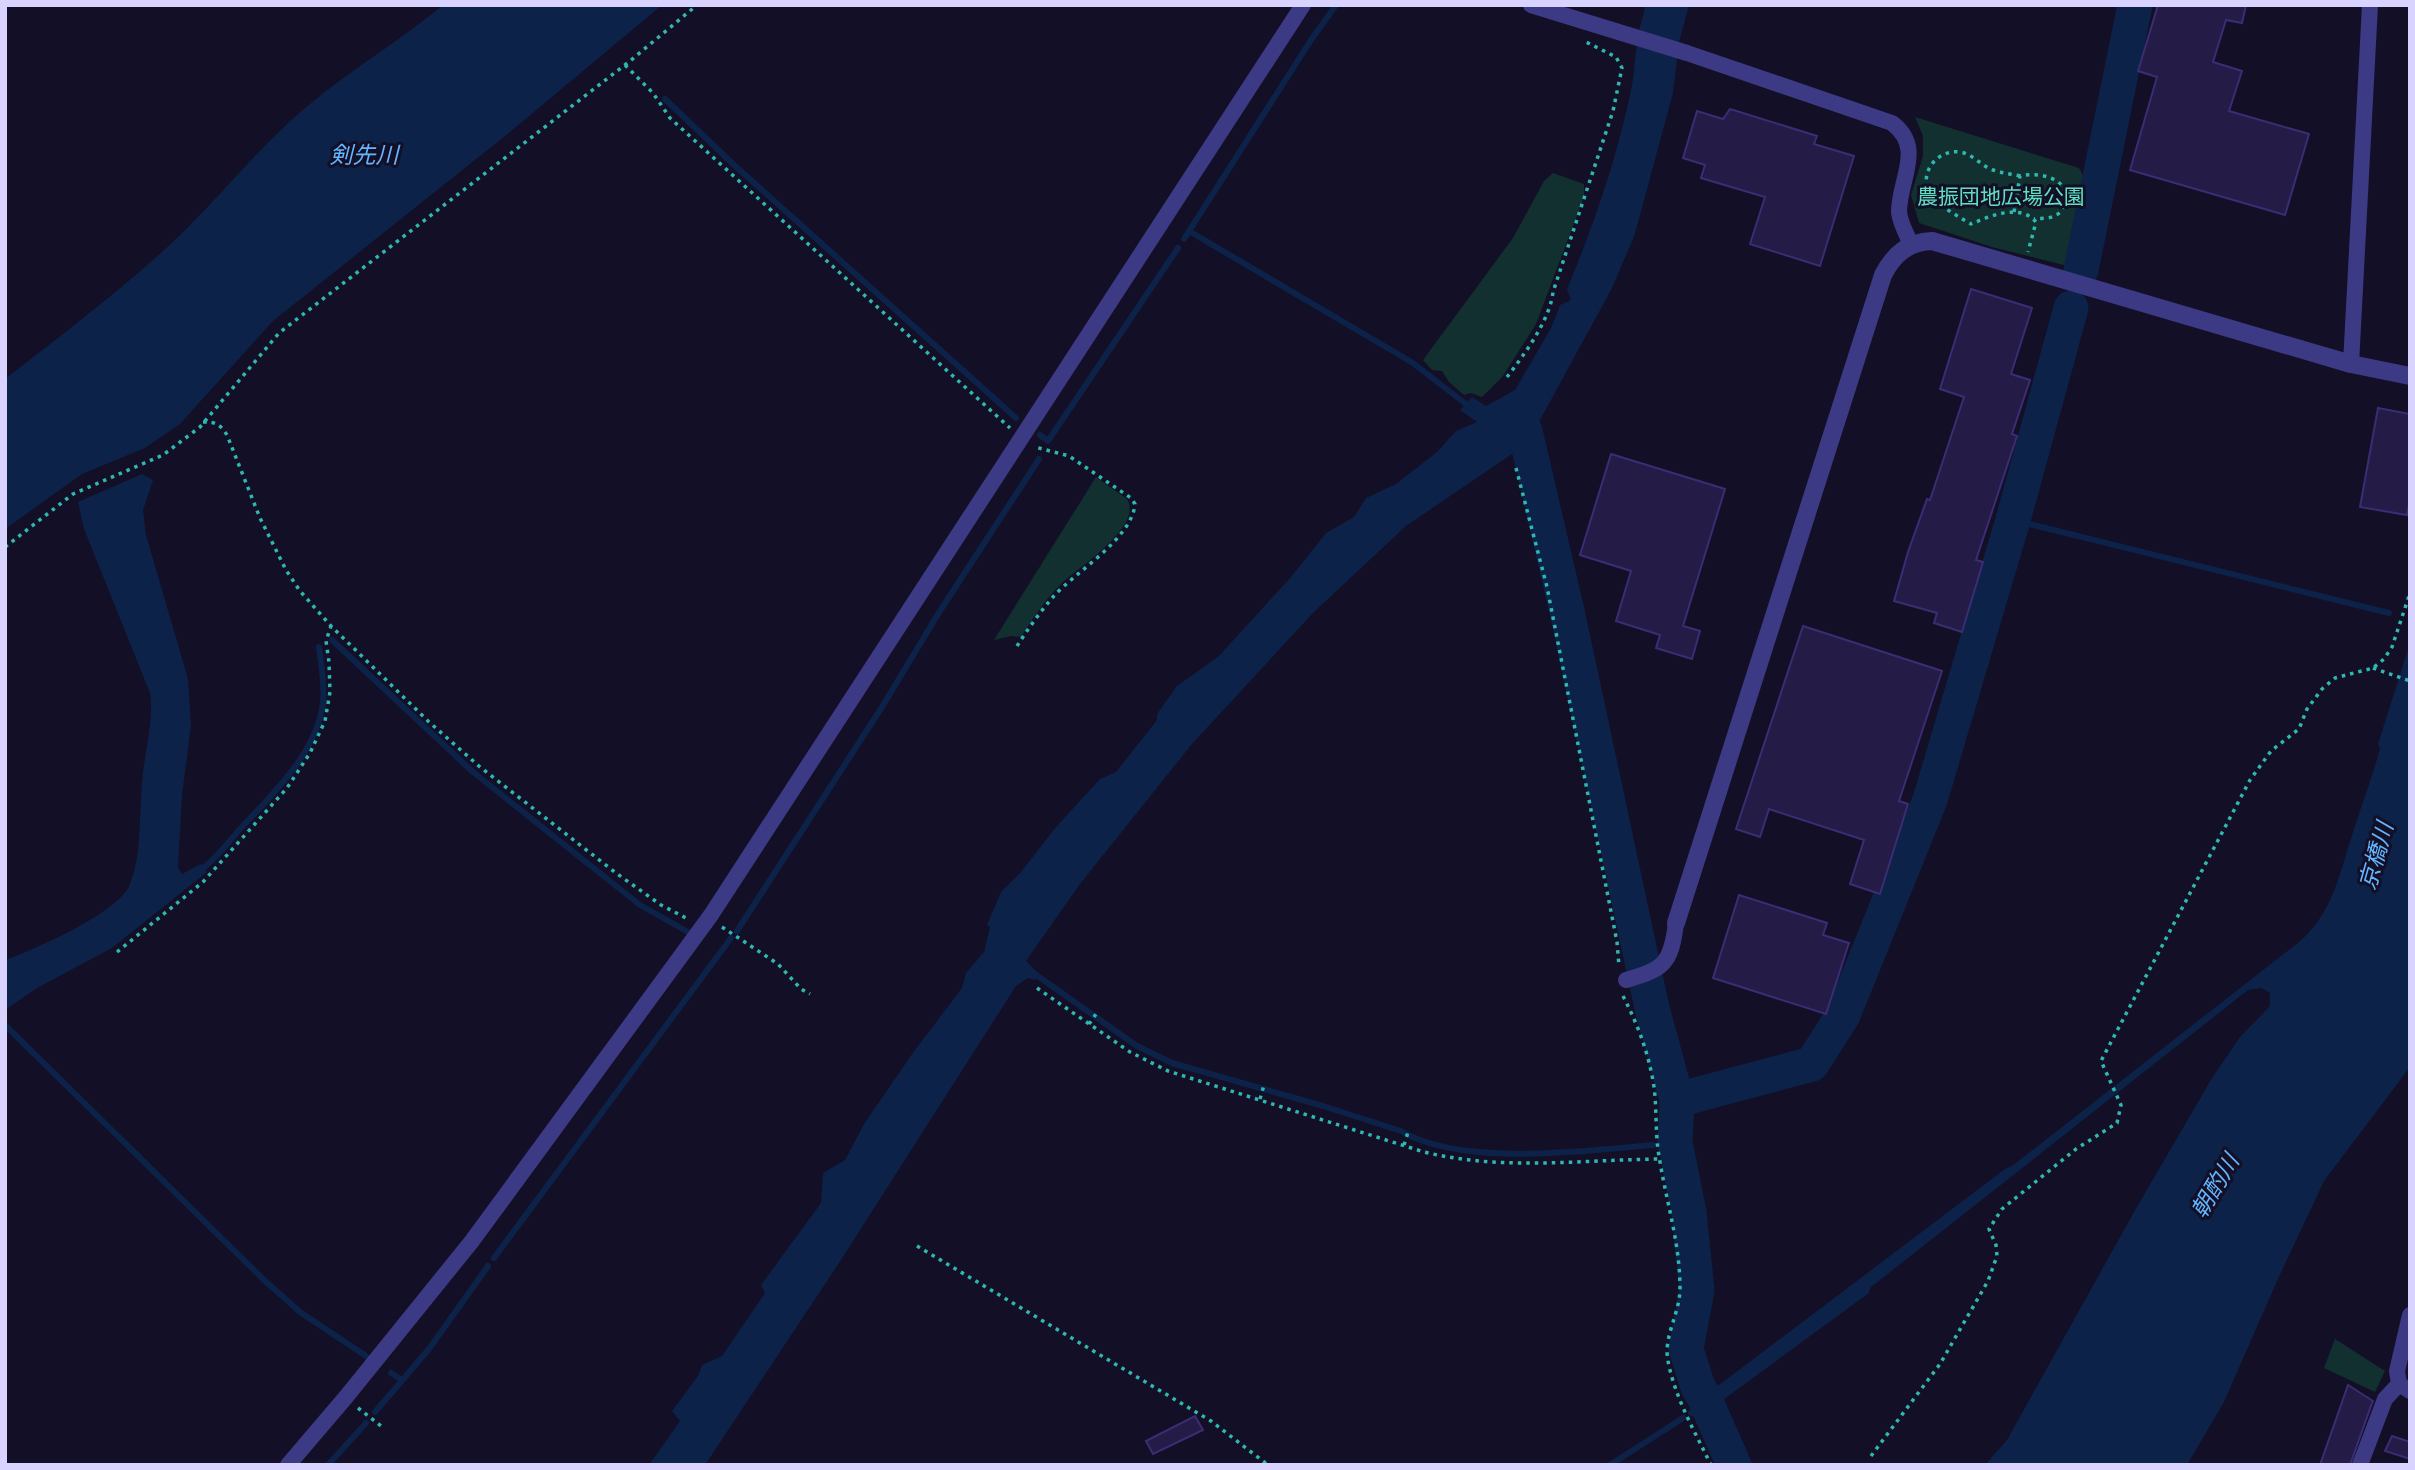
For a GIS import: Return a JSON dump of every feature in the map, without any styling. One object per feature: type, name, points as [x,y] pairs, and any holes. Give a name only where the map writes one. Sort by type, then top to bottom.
[{"type":"street","points":[[288,1465],[472,1241],[702,927],[1303,5]]},
{"type":"street","points":[[1531,5],[1687,53],[1884,119],[1899,128],[1908,140],[1910,148],[1899,211],[1911,244]]},
{"type":"street","points":[[2351,364],[2370,5]]},
{"type":"street","points":[[1626,980],[1656,971],[1674,943],[1676,923],[1883,275],[1895,257],[1911,244],[1932,241],[2351,364],[2410,376]]},
{"type":"street","points":[[2360,1465],[2385,1399],[2404,1388],[2398,1371],[2410,1315]]},
{"type":"path","points":[[5,547],[73,494],[163,454],[203,422],[279,333],[625,65],[697,5]]},
{"type":"path","points":[[1507,377],[1527,350],[1552,302],[1613,111],[1622,68],[1616,57],[1577,37]]},
{"type":"path","points":[[625,65],[653,93],[680,128],[1020,439],[1037,449],[1069,456],[1131,498],[1135,504],[1135,513],[1103,554],[1068,581],[1052,598],[1017,646]]},
{"type":"path","points":[[1958,152],[1972,156],[1992,170],[2020,176],[2028,174],[2052,178],[2059,182],[2065,191],[2065,205],[2056,216],[2034,219],[2014,212],[1997,213],[1971,223],[1932,198],[1928,191],[1927,174],[1936,159],[1943,154],[1958,152]]},
{"type":"path","points":[[2014,212],[2020,176]]},
{"type":"path","points":[[2027,258],[2036,222],[2034,219]]},
{"type":"path","points":[[203,422],[216,422],[221,425],[260,518],[286,570],[300,591],[331,626],[429,722],[480,767],[616,873],[661,905],[702,927]]},
{"type":"path","points":[[1516,468],[1547,587],[1614,930],[1619,973],[1626,980],[1623,996],[1637,1023],[1654,1088],[1660,1159],[1674,1223],[1680,1291],[1666,1348],[1668,1363],[1682,1404],[1712,1465]]},
{"type":"path","points":[[1871,1455],[1940,1364],[1988,1281],[1997,1256],[1996,1245],[1989,1229],[1994,1219],[2002,1209],[2076,1149],[2117,1123],[2120,1105],[2101,1061],[2250,780],[2271,751],[2299,729],[2307,709],[2322,689],[2335,678],[2373,668],[2384,659],[2392,647],[2410,593]]},
{"type":"path","points":[[117,952],[203,881],[287,788],[310,753],[326,721],[329,662],[326,641],[331,626]]},
{"type":"path","points":[[2373,668],[2410,681]]},
{"type":"path","points":[[728,931],[778,964],[801,989],[810,994]]},
{"type":"path","points":[[1037,988],[1130,1052],[1168,1071],[1454,1159],[1507,1164],[1660,1159]]},
{"type":"path","points":[[1090,1023],[1096,1014]]},
{"type":"path","points":[[1261,1098],[1264,1085]]},
{"type":"path","points":[[1405,1142],[1409,1129]]},
{"type":"path","points":[[918,1246],[1211,1422],[1268,1465]]},
{"type":"path","points":[[358,1408],[381,1426]]},
{"type":"green space","name":"農振団地広場公園","points":[[1915,117],[2079,168],[2092,192],[2072,267],[1992,247],[1919,223],[1911,195],[1923,156],[1923,136]]},
{"type":"green space","points":[[1553,173],[1584,184],[1584,197],[1536,324],[1503,376],[1482,397],[1471,393],[1464,395],[1449,382],[1442,371],[1432,370],[1423,360],[1513,238],[1544,181]]},
{"type":"green space","points":[[1096,477],[1127,499],[1130,510],[1118,534],[1055,590],[1021,637],[994,640]]},
{"type":"green space","points":[[2335,1339],[2385,1371],[2375,1392],[2324,1368]]},
{"type":"water","name":"剣先川","points":[[443,5],[662,5],[510,132],[273,321],[180,424],[145,448],[82,474],[5,529],[5,379],[92,311],[175,240],[274,136],[310,104]]},
{"type":"water","points":[[1645,5],[1689,5],[1679,42],[1673,93],[1634,237],[1611,290],[1534,431],[1545,471],[1528,480],[1524,468],[1512,454],[1406,526],[1313,613],[1192,744],[1080,884],[1026,961],[1039,974],[1035,980],[1028,978],[1016,986],[839,1263],[705,1465],[649,1465],[680,1421],[672,1411],[698,1376],[702,1365],[722,1356],[765,1293],[761,1285],[821,1203],[823,1173],[845,1160],[864,1124],[962,988],[966,973],[984,952],[990,927],[987,925],[1001,892],[1100,779],[1116,772],[1157,720],[1157,714],[1177,686],[1219,656],[1291,577],[1326,533],[1354,517],[1366,498],[1396,484],[1437,452],[1456,431],[1477,422],[1460,410],[1472,397],[1486,406],[1515,390],[1551,328],[1560,305],[1571,300],[1567,289],[1604,191],[1619,141]]},
{"type":"water","points":[[142,474],[153,480],[143,510],[146,535],[188,679],[191,725],[182,796],[178,868],[182,874],[201,864],[207,872],[112,948],[37,988],[5,1010],[5,960],[55,939],[94,918],[123,895],[134,872],[150,727],[150,693],[84,529],[78,502]]},
{"type":"water","points":[[2410,643],[2410,1067],[2324,1181],[2224,1402],[2187,1465],[1985,1465],[2007,1440],[2212,1078],[2240,1037],[2270,1006],[2270,993],[2262,988],[2248,990],[1870,1288],[1869,1293],[1716,1405],[1711,1391],[2012,1166],[2311,931],[2328,905],[2339,877],[2377,759],[2380,749],[2378,744]]},
{"type":"building","points":[[2158,5],[2246,5],[2242,23],[2226,20],[2213,62],[2242,71],[2229,111],[2309,134],[2285,215],[2130,170],[2157,77],[2138,71]]},
{"type":"building","points":[[1730,109],[1817,136],[1814,144],[1854,156],[1820,266],[1750,244],[1765,197],[1701,178],[1705,165],[1683,158],[1697,111],[1723,119]]},
{"type":"building","points":[[1971,289],[2032,308],[2011,374],[2030,380],[2012,434],[2017,436],[1976,560],[1983,562],[1962,632],[1934,623],[1937,613],[1894,601],[1908,552],[1927,499],[1930,500],[1964,397],[1940,389]]},
{"type":"building","points":[[2378,408],[2410,414],[2410,499],[2407,515],[2360,507]]},
{"type":"building","points":[[1611,454],[1725,489],[1683,626],[1700,631],[1692,659],[1656,648],[1660,635],[1616,621],[1631,571],[1580,555]]},
{"type":"building","points":[[1803,626],[1942,671],[1899,801],[1908,804],[1880,894],[1850,884],[1864,840],[1769,809],[1760,837],[1736,829]]},
{"type":"building","points":[[1739,895],[1827,923],[1823,935],[1849,943],[1826,1014],[1713,978]]},
{"type":"building","points":[[2348,1385],[2373,1401],[2350,1465],[2320,1465]]},
{"type":"building","points":[[1195,1416],[1203,1430],[1153,1454],[1146,1441]]},
{"type":"building","points":[[2392,1436],[2410,1442],[2410,1459],[2385,1451]]},
{"type":"waterway","points":[[1184,239],[1336,5]]},
{"type":"waterway","points":[[2081,270],[2135,5]]},
{"type":"waterway","points":[[665,99],[733,164],[1016,418]]},
{"type":"waterway","points":[[1189,231],[1413,363],[1471,408]]},
{"type":"waterway","points":[[1040,435],[1048,441],[1178,248]]},
{"type":"waterway","points":[[1677,1100],[1812,1064],[1843,1015],[1930,800],[2013,520],[2071,308]]},
{"type":"waterway","points":[[1525,431],[1567,611],[1652,1008],[1677,1100],[1675,1142],[1689,1212],[1697,1290],[1686,1349],[1698,1387],[1734,1465]]},
{"type":"waterway","points":[[737,931],[1039,459]]},
{"type":"waterway","points":[[2013,520],[2389,613]]},
{"type":"waterway","points":[[332,640],[473,772],[640,905],[688,932]]},
{"type":"waterway","points":[[199,871],[216,857],[280,786],[313,738],[323,702],[319,647]]},
{"type":"waterway","points":[[494,1258],[731,938]]},
{"type":"waterway","points":[[1032,972],[1137,1046],[1172,1063],[1323,1106],[1427,1142],[1456,1149],[1524,1154],[1653,1145]]},
{"type":"waterway","points":[[5,1025],[264,1280],[300,1312],[366,1356]]},
{"type":"waterway","points":[[1664,1144],[1675,1142]]},
{"type":"waterway","points":[[375,1412],[429,1349],[488,1266]]},
{"type":"waterway","points":[[391,1373],[402,1380]]},
{"type":"waterway","points":[[1691,1413],[1704,1397],[1718,1394]]},
{"type":"waterway","points":[[1610,1465],[1683,1418]]},
{"type":"waterway","points":[[328,1465],[366,1423]]},
{"type":"water label","name":"京橋川","points":[[2376,856]]},
{"type":"water label","name":"朝酌川","points":[[2215,1186]]}]
